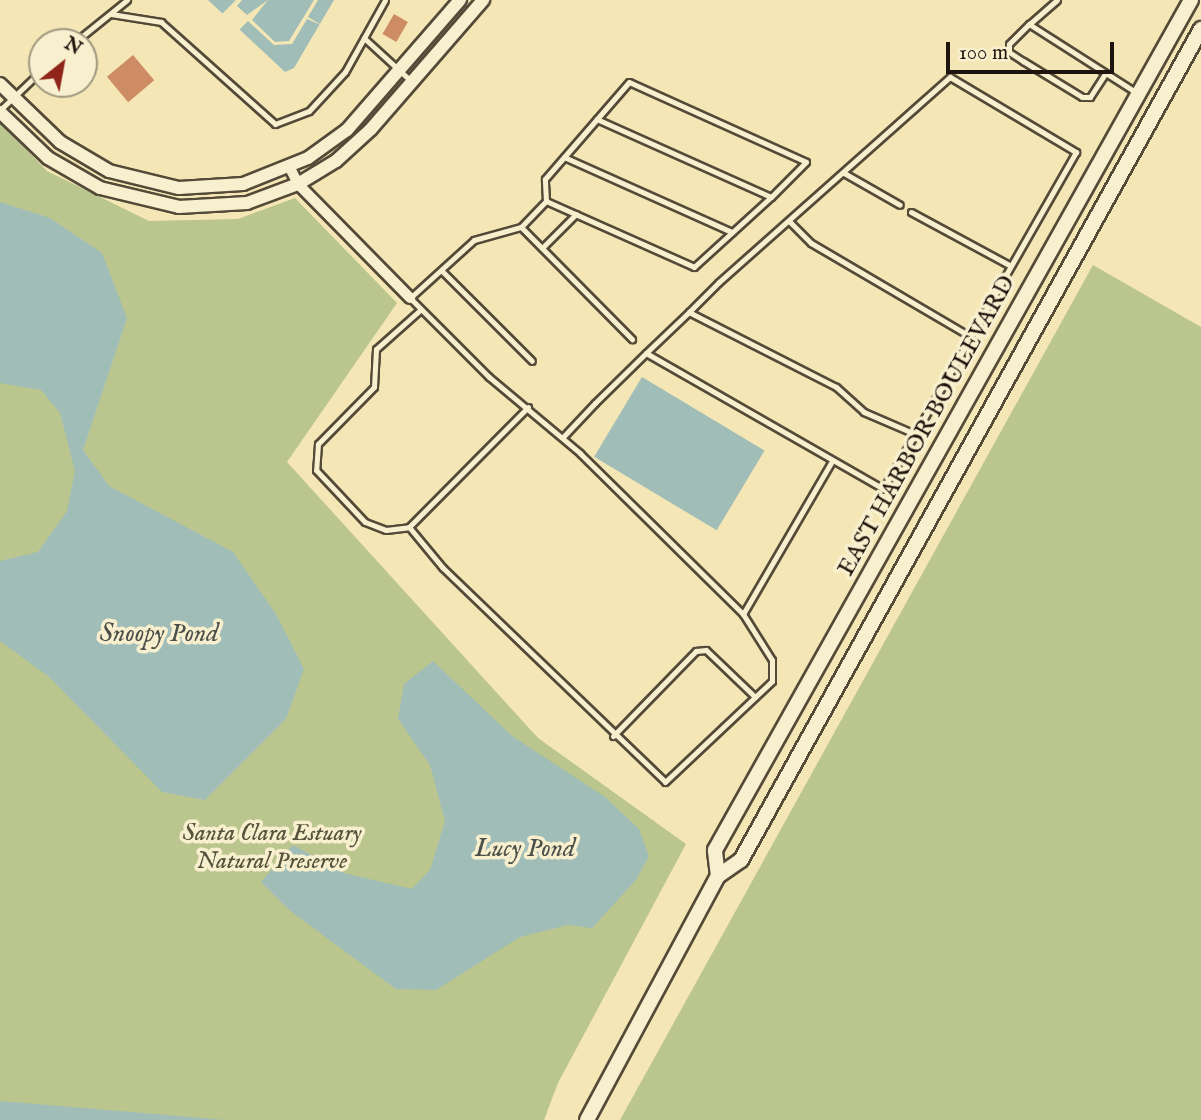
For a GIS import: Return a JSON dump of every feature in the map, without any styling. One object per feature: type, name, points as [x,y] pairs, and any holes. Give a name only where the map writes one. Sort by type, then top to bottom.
[{"type":"main road","name":"EAST HARBOR BOULEVARD","points":[[718,876],[715,850],[1191,0]]},
{"type":"main road","name":"EAST HARBOR BOULEVARD","points":[[587,1120],[718,876],[741,860],[1201,29]]},
{"type":"street","points":[[0,85],[74,152],[142,182],[221,187],[290,168],[347,130],[460,0]]},
{"type":"street","points":[[0,111],[63,168],[137,200],[179,207],[225,206],[298,184],[357,142],[483,0]]},
{"type":"street","points":[[290,168],[298,184],[410,298]]},
{"type":"lane","points":[[92,28],[127,0]]},
{"type":"lane","points":[[111,13],[161,22],[275,124],[309,111],[345,72],[385,0]]},
{"type":"lane","points":[[1057,0],[1009,44],[1009,52],[1082,97],[1090,97],[1105,74]]},
{"type":"lane","points":[[1030,24],[1138,94]]},
{"type":"lane","points":[[364,37],[412,82]]},
{"type":"lane","points":[[563,437],[646,353],[688,312],[950,77],[1076,152],[968,335],[883,489],[831,463],[646,353]]},
{"type":"lane","points":[[409,527],[443,568],[613,736],[664,782],[772,681],[772,660],[743,614],[563,437],[419,311],[410,298],[474,240],[521,227],[546,201],[545,179],[629,82],[806,162],[694,267],[546,201]]},
{"type":"lane","points":[[0,111],[28,84]]},
{"type":"lane","points":[[597,119],[771,197]]},
{"type":"lane","points":[[564,157],[732,232]]},
{"type":"lane","points":[[844,173],[900,205]]},
{"type":"lane","points":[[911,212],[1009,265]]},
{"type":"lane","points":[[542,248],[576,214]]},
{"type":"lane","points":[[789,221],[811,243],[968,335]]},
{"type":"lane","points":[[521,227],[632,339]]},
{"type":"lane","points":[[442,271],[532,361]]},
{"type":"lane","points":[[419,311],[376,349],[374,387],[328,430],[314,457],[316,470],[365,522],[386,530],[409,527],[527,407]]},
{"type":"lane","points":[[688,312],[836,387],[864,412],[915,434]]},
{"type":"lane","points":[[743,614],[831,463]]},
{"type":"lane","points":[[613,736],[696,651],[706,650],[755,697]]},
{"type":"green space","name":"Santa Clara Estuary Natural Preserve","points":[[0,122],[47,171],[149,221],[238,219],[295,198],[397,303],[287,462],[538,738],[686,844],[558,1083],[544,1120],[0,1120]]},
{"type":"green space","points":[[1093,265],[1201,327],[1201,1120],[620,1120]]},
{"type":"water","points":[[208,0],[334,0],[294,68],[285,72]]},
{"type":"water","name":"Snoopy Pond","points":[[0,202],[50,218],[102,253],[127,318],[83,450],[109,486],[233,552],[276,614],[304,669],[286,719],[205,800],[162,792],[48,676],[0,641],[0,561],[38,552],[67,511],[75,471],[60,413],[41,390],[0,383]]},
{"type":"water","points":[[642,377],[765,451],[717,530],[594,457]]},
{"type":"water","name":"Lucy Pond","points":[[433,661],[512,736],[605,797],[639,829],[649,856],[636,880],[592,928],[568,925],[520,937],[436,990],[396,989],[289,910],[261,882],[293,845],[344,873],[412,889],[430,870],[445,821],[430,765],[398,719],[404,684]]},
{"type":"water","points":[[0,1101],[226,1120],[0,1120]]},
{"type":"pier","points":[[236,0],[242,0],[237,6],[247,15],[268,0],[252,20],[275,42],[289,41],[314,0],[318,0],[308,17],[323,26],[307,19],[292,44],[274,45],[248,21],[237,32],[220,16]]},
{"type":"building","points":[[394,14],[408,22],[396,42],[382,34]]},
{"type":"building","points":[[133,55],[154,80],[128,102],[107,77]]}]
